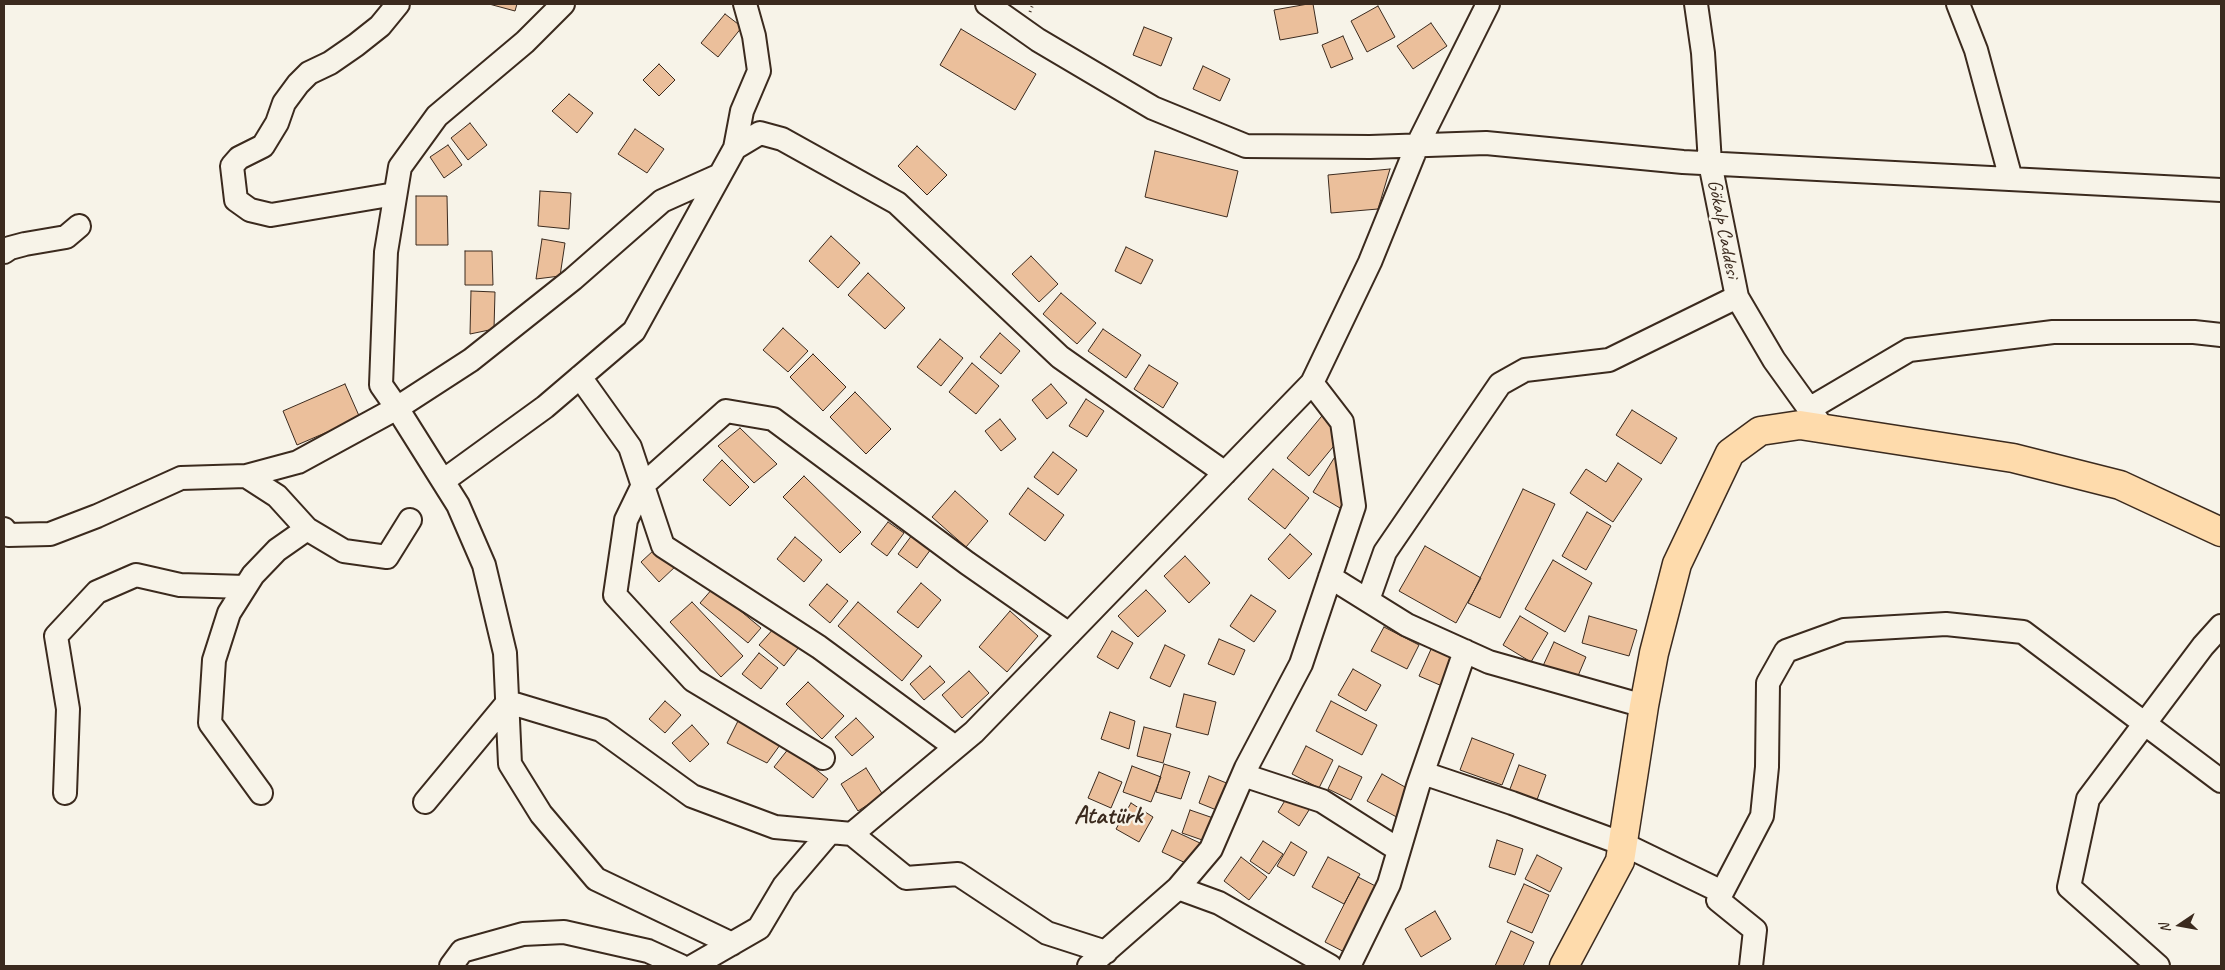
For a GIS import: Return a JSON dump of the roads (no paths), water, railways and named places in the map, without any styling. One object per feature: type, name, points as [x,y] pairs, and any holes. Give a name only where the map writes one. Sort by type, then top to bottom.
[{"type":"main road","points":[[1564,966],[1620,861],[1654,653],[1677,564],[1730,453],[1760,432],[1800,425],[1816,419],[2013,458],[2120,485],[2221,532]]},
{"type":"street","points":[[395,194],[271,215],[250,210],[236,200],[232,166],[239,158],[264,146],[277,123],[284,103],[309,73],[356,45],[380,26],[398,4]]},
{"type":"street","points":[[564,4],[524,42],[436,116],[400,167],[386,252],[381,385],[458,505],[484,565],[505,653],[510,764],[541,814],[596,878],[732,944]]},
{"type":"street","points":[[443,481],[545,407],[634,332],[735,148],[742,111],[759,71],[754,36],[745,4]]},
{"type":"street","points":[[987,4],[1038,40],[1153,108],[1246,146],[1418,146],[1486,143],[1710,163],[2221,190]]},
{"type":"street","points":[[852,834],[974,732],[1312,383],[1370,262],[1418,146],[1488,4]]},
{"type":"street","name":"Gökalp Caddesi","points":[[1696,4],[1703,53],[1710,163],[1737,297],[1774,360],[1816,419]]},
{"type":"street","points":[[1958,4],[1976,50],[2010,179]]},
{"type":"street","points":[[735,148],[760,133],[782,139],[897,204],[1060,357],[1225,473]]},
{"type":"street","points":[[4,529],[8,535],[50,534],[97,516],[181,478],[246,476],[298,462],[397,408],[471,360],[573,279],[662,201],[720,176]]},
{"type":"street","points":[[4,252],[10,248],[25,244],[66,237],[79,226]]},
{"type":"street","points":[[1368,600],[1385,552],[1500,384],[1525,370],[1609,360],[1737,297]]},
{"type":"street","points":[[1816,419],[1909,350],[2053,332],[2194,332],[2221,335]]},
{"type":"street","points":[[580,377],[630,447],[663,546],[819,648],[955,748]]},
{"type":"street","points":[[508,702],[601,730],[692,796],[775,827],[852,834],[906,878],[958,874],[1047,933],[1097,959],[1178,888],[1211,849],[1243,775],[1301,664],[1354,506],[1342,422],[1312,383]]},
{"type":"street","points":[[823,758],[693,680],[615,595],[626,520],[643,485],[726,411],[773,419],[967,563],[1069,634]]},
{"type":"street","points":[[246,476],[277,496],[307,529],[344,551],[388,557],[410,520]]},
{"type":"street","points":[[261,793],[210,722],[214,660],[228,613],[253,575],[277,550],[307,529]]},
{"type":"street","points":[[65,793],[68,709],[56,636],[97,592],[136,575],[180,585],[245,587]]},
{"type":"street","points":[[1330,577],[1407,625],[1489,662],[1644,706]]},
{"type":"street","points":[[1751,966],[1755,930],[1718,900],[1762,816],[1767,766],[1768,683],[1786,651],[1844,630],[1946,624],[2023,632],[2221,781]]},
{"type":"street","points":[[2158,966],[2069,887],[2088,799],[2202,646],[2221,626]]},
{"type":"street","points":[[1349,966],[1389,884],[1423,773],[1465,651]]},
{"type":"street","points":[[425,802],[508,702]]},
{"type":"street","points":[[1423,773],[1512,802],[1623,844],[1722,892]]},
{"type":"street","points":[[1243,775],[1322,801],[1399,850]]},
{"type":"street","points":[[693,966],[759,928],[784,886],[830,832]]},
{"type":"street","points":[[1178,888],[1219,903],[1306,960],[1330,966]]},
{"type":"street","points":[[451,966],[462,951],[523,934],[564,932],[648,951],[682,966]]},
{"type":"district","name":"Atatürk","points":[[1108,816]]}]
